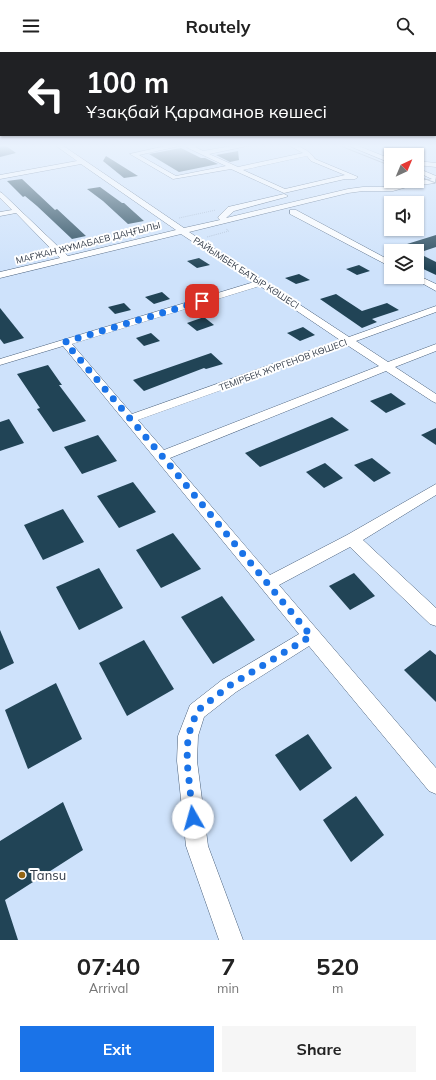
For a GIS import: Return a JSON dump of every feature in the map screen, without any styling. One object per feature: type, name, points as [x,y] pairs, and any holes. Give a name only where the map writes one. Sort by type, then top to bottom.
[{"type":"street","name":"РАЙЫМБЕК БАТЫР КӨШЕСІ","points":[[118,186],[436,399]]},
{"type":"street","points":[[275,186],[284,191],[314,186]]},
{"type":"street","points":[[217,223],[231,210],[239,207],[315,186]]},
{"type":"street","points":[[355,186],[363,189]]},
{"type":"street","points":[[373,186],[378,189]]},
{"type":"street","points":[[217,223],[348,191],[396,188]]},
{"type":"street","points":[[273,217],[337,201],[341,199],[348,191]]},
{"type":"street","points":[[0,194],[66,259]]},
{"type":"street","points":[[0,214],[17,211]]},
{"type":"street","points":[[293,212],[384,260]]},
{"type":"street","points":[[217,223],[242,224],[254,222]]},
{"type":"street","name":"МАҒЖАН ЖҰМАБАЕВ ДАҢҒЫЛЫ","points":[[0,275],[181,230],[217,223]]},
{"type":"street","points":[[424,282],[436,288]]},
{"type":"street","points":[[0,362],[262,283]]},
{"type":"street","name":"ТЕМІРБЕК ЖҮРГЕНОВ КӨШЕСІ","points":[[130,419],[436,309]]},
{"type":"street","points":[[65,342],[436,784]]},
{"type":"street","points":[[162,456],[436,347]]},
{"type":"street","points":[[268,584],[352,539],[436,489]]},
{"type":"street","points":[[352,539],[436,619]]},
{"type":"street","points":[[231,940],[197,846],[187,761],[188,736],[197,711],[229,686],[311,636]]},
{"type":"path","points":[[196,240],[229,231],[217,223]]},
{"type":"building","points":[[12,186],[30,186],[86,236],[72,239],[37,206],[25,196],[23,197]]},
{"type":"building","points":[[100,187],[124,203],[144,221],[128,224],[103,201],[87,189]]},
{"type":"building","points":[[436,235],[436,247],[424,251],[424,244],[407,244]]},
{"type":"building","points":[[424,256],[436,262],[436,275],[424,269]]},
{"type":"building","points":[[199,258],[210,265],[197,268],[187,261]]},
{"type":"building","points":[[359,265],[370,271],[357,275],[346,269]]},
{"type":"building","points":[[299,274],[310,280],[296,284],[285,278]]},
{"type":"building","points":[[162,292],[170,299],[154,304],[145,297]]},
{"type":"building","points":[[336,294],[362,311],[387,303],[399,310],[372,319],[377,322],[362,328],[320,299]]},
{"type":"building","points":[[124,303],[131,310],[115,314],[108,307]]},
{"type":"building","points":[[0,308],[24,338],[4,344],[0,339]]},
{"type":"building","points":[[204,317],[214,325],[197,331],[187,323]]},
{"type":"building","points":[[303,327],[315,335],[300,341],[287,333]]},
{"type":"building","points":[[151,333],[160,341],[144,346],[136,338]]},
{"type":"building","points":[[211,353],[223,364],[206,369],[204,368],[144,391],[133,380]]},
{"type":"building","points":[[48,365],[62,385],[59,385],[86,421],[53,432],[37,409],[40,408],[17,374]]},
{"type":"building","points":[[391,393],[406,404],[386,413],[370,401]]},
{"type":"building","points":[[332,417],[349,430],[260,467],[245,453]]},
{"type":"building","points":[[9,419],[24,443],[0,451],[0,422]]},
{"type":"building","points":[[436,428],[436,445],[421,435]]},
{"type":"building","points":[[98,435],[117,461],[82,474],[64,447]]},
{"type":"building","points":[[372,458],[391,473],[374,482],[354,465]]},
{"type":"building","points":[[325,463],[343,478],[324,488],[306,472]]},
{"type":"building","points":[[133,482],[156,512],[119,528],[97,496]]},
{"type":"building","points":[[63,509],[84,542],[43,560],[24,525]]},
{"type":"building","points":[[173,533],[201,569],[161,588],[136,550]]},
{"type":"building","points":[[99,568],[123,608],[79,630],[56,587]]},
{"type":"building","points":[[354,573],[375,596],[350,610],[329,586]]},
{"type":"building","points":[[222,596],[255,640],[213,664],[181,617]]},
{"type":"building","points":[[0,630],[14,663],[0,670]]},
{"type":"building","points":[[144,640],[174,689],[127,716],[99,663]]},
{"type":"building","points":[[430,650],[436,655],[436,702],[404,670]]},
{"type":"building","points":[[56,683],[82,739],[28,769],[5,710]]},
{"type":"building","points":[[308,734],[332,768],[300,791],[275,755]]},
{"type":"building","points":[[356,796],[384,835],[351,862],[323,820]]},
{"type":"building","name":"Tansu","points":[[63,802],[83,850],[5,900],[18,940],[0,940],[0,841]]},
{"type":"place","name":"Tansu","points":[[22,875]]},
{"type":"route","points":[[193,818],[187,761],[188,736],[197,711],[229,686],[311,636],[162,456],[65,342],[202,301]]}]
